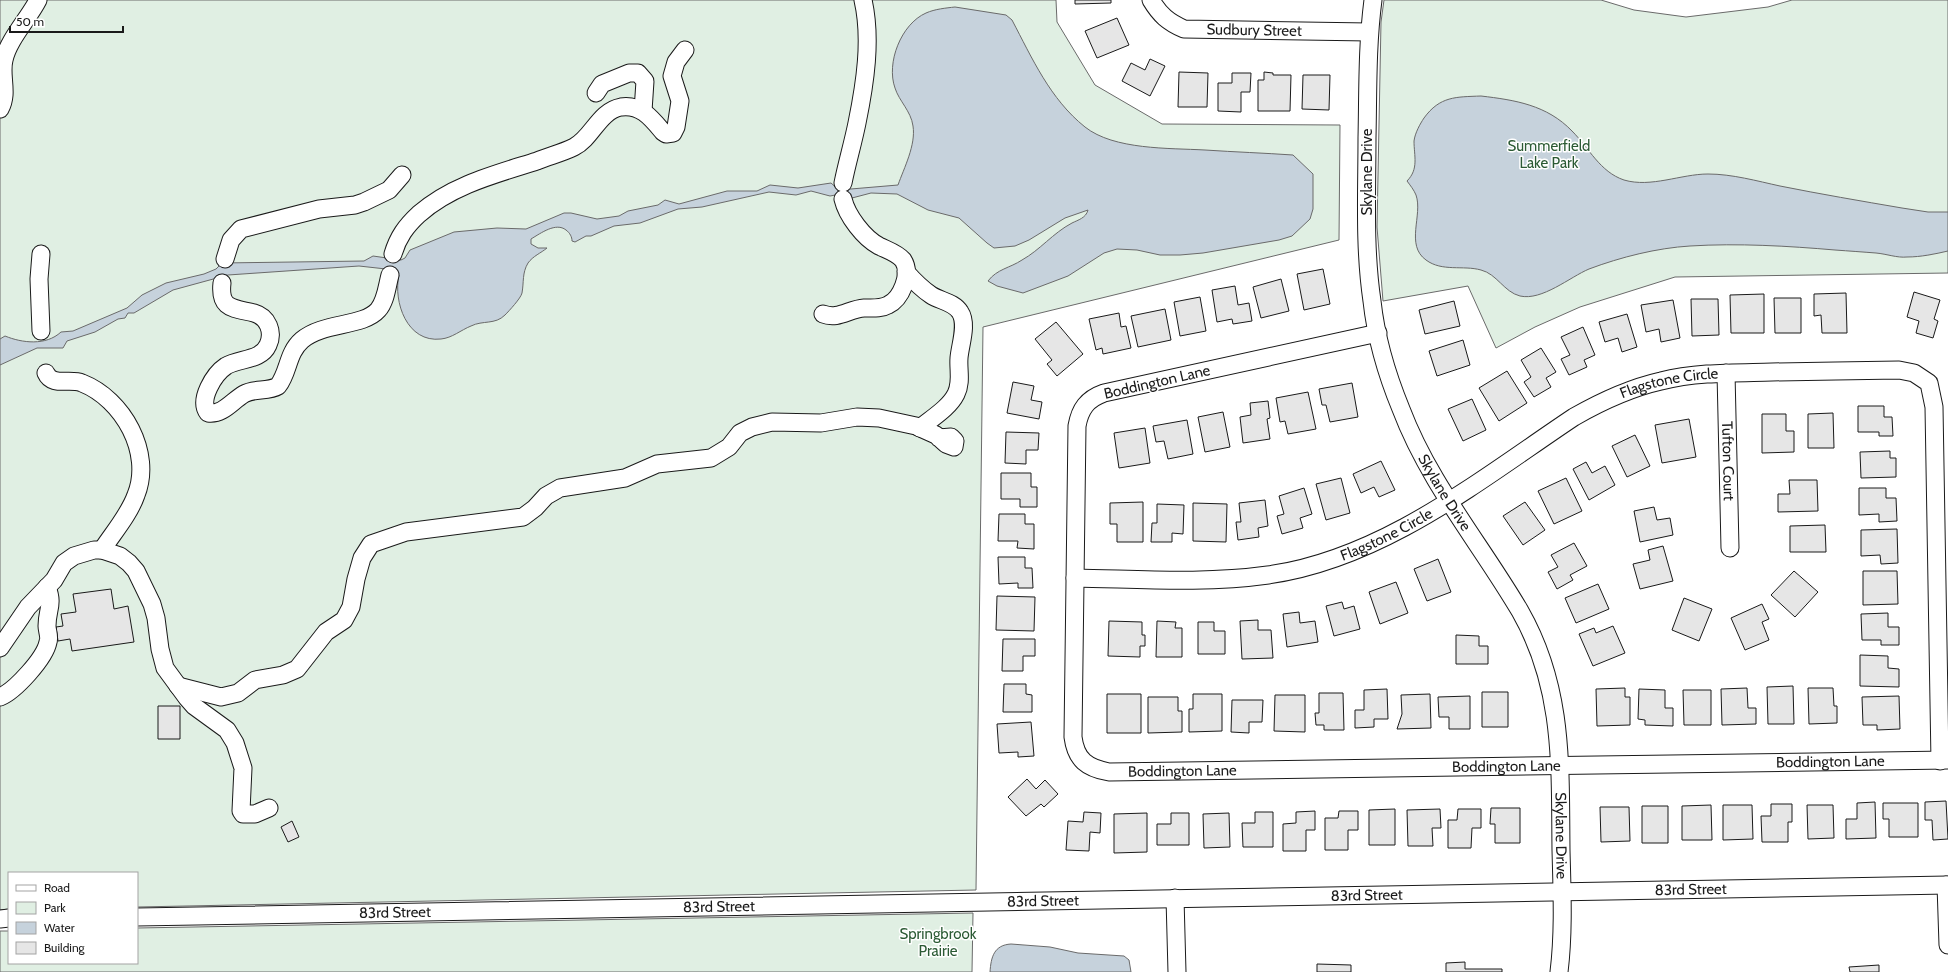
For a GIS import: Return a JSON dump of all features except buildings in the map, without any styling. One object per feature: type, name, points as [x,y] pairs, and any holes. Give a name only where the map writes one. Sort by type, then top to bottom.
[{"type":"street","points":[[0,109],[4,97],[4,58],[38,0]]},
{"type":"street","points":[[823,314],[834,316],[853,310],[887,306],[897,298],[905,282],[905,265],[899,256],[878,246],[864,234],[848,211],[843,191],[857,124],[865,71],[866,19],[862,0]]},
{"type":"street","name":"Sudbury Street","points":[[1151,0],[1158,13],[1170,23],[1184,29],[1369,32]]},
{"type":"street","name":"Skylane Drive","points":[[1373,0],[1369,32],[1367,249],[1372,302],[1390,379],[1401,410],[1416,444],[1448,501],[1520,612],[1536,645],[1547,677],[1555,711],[1560,765],[1562,921],[1559,972]]},
{"type":"street","points":[[393,254],[397,241],[410,223],[435,202],[453,191],[482,179],[576,146],[602,118],[616,109],[627,107],[643,111],[663,132],[670,134],[675,131],[680,101],[672,76],[676,62],[685,50]]},
{"type":"street","points":[[596,93],[602,84],[629,73],[638,73],[645,81],[643,111]]},
{"type":"street","points":[[225,259],[231,240],[241,229],[319,209],[355,205],[364,202],[388,190],[402,175]]},
{"type":"street","points":[[40,331],[39,279],[41,254]]},
{"type":"street","points":[[906,272],[916,284],[932,296],[951,304],[961,312],[963,326],[959,358],[960,381],[956,394],[947,405],[920,428]]},
{"type":"street","points":[[222,284],[221,293],[226,304],[238,311],[256,314],[262,317],[271,332],[268,345],[264,351],[257,356],[234,362],[221,371],[204,399],[205,410],[212,414],[223,410],[244,394],[278,386],[294,348],[308,336],[320,330],[365,318],[373,314],[382,303],[390,275]]},
{"type":"street","name":"Boddington Lane","points":[[1378,332],[1104,393],[1095,396],[1086,403],[1079,414],[1077,426],[1073,738],[1074,747],[1079,757],[1086,765],[1096,770],[1109,772],[1944,761]]},
{"type":"street","name":"Flagstone Circle","points":[[1075,578],[1231,579],[1270,575],[1308,567],[1346,555],[1387,536],[1448,501],[1574,417],[1613,397],[1660,381],[1694,375],[1726,373],[1899,370],[1914,373],[1929,383],[1934,407],[1944,761]]},
{"type":"street","points":[[46,373],[53,381],[80,382],[106,398],[128,424],[139,452],[141,472],[136,496],[102,550]]},
{"type":"street","name":"Tufton Court","points":[[1726,373],[1730,548]]},
{"type":"street","points":[[178,686],[221,697],[238,693],[255,680],[283,675],[297,669],[326,632],[344,620],[351,607],[356,579],[362,558],[371,544],[406,532],[523,517],[535,508],[546,496],[560,488],[625,478],[657,464],[710,458],[729,447],[740,433],[752,427],[772,422],[821,423],[857,417],[879,418],[920,428],[939,438]]},
{"type":"street","points":[[0,648],[28,607],[48,587],[64,563],[74,556],[94,550],[102,550],[120,556],[129,563],[143,582],[156,618],[162,660],[165,668],[194,706],[227,730],[235,743],[243,768],[240,805],[243,814],[255,814],[269,808]]},
{"type":"street","points":[[0,697],[18,685],[43,654],[48,642],[47,626],[51,604],[48,587]]},
{"type":"street","points":[[1947,885],[1948,945]]},
{"type":"street","name":"83rd Street","points":[[138,917],[1947,885]]},
{"type":"street","points":[[1175,898],[1177,972]]},
{"type":"green space","points":[[0,0],[1056,0],[1057,22],[1095,85],[1162,124],[1340,125],[1339,240],[983,327],[976,890],[138,907],[138,872],[8,872],[8,909],[0,910]]},
{"type":"green space","name":"Summerfield Lake Park","points":[[1384,0],[1601,0],[1634,10],[1686,17],[1768,7],[1792,0],[1948,0],[1948,273],[1675,277],[1580,307],[1535,327],[1496,348],[1468,286],[1383,301],[1377,227],[1381,22]]},
{"type":"green space","name":"Springbrook Prairie","points":[[973,913],[972,972],[0,972],[0,931],[8,931],[8,964],[138,964],[138,928]]},
{"type":"water","points":[[955,7],[1006,15],[1012,20],[1052,91],[1073,116],[1097,135],[1126,144],[1159,148],[1293,155],[1313,174],[1313,209],[1310,219],[1292,236],[1279,240],[1203,253],[1160,255],[1137,250],[1117,249],[1104,253],[1068,276],[1023,293],[997,286],[988,281],[995,274],[1029,256],[1065,227],[1086,215],[1088,210],[1065,218],[1029,240],[1015,246],[994,248],[959,218],[928,210],[897,194],[871,193],[852,198],[846,193],[830,196],[811,191],[796,195],[769,192],[702,207],[678,209],[640,223],[614,226],[591,236],[586,236],[575,242],[572,241],[569,232],[562,228],[558,227],[548,229],[531,239],[531,244],[538,248],[547,248],[528,263],[524,274],[522,293],[507,313],[497,320],[475,324],[453,336],[441,339],[429,339],[419,334],[411,328],[405,319],[398,297],[399,275],[386,269],[359,266],[228,275],[173,290],[134,313],[128,313],[125,318],[118,319],[95,332],[67,341],[63,348],[37,348],[0,365],[0,339],[5,336],[26,342],[48,340],[61,332],[73,331],[127,308],[142,295],[166,283],[204,274],[216,269],[222,263],[364,261],[373,256],[401,260],[405,258],[410,250],[454,232],[497,228],[526,229],[564,213],[571,213],[597,219],[619,216],[628,211],[658,205],[665,200],[679,204],[727,191],[757,191],[770,185],[798,188],[831,183],[839,190],[898,185],[911,149],[913,141],[913,126],[912,121],[895,88],[893,78],[894,56],[903,35],[917,18],[926,13]]},
{"type":"water","points":[[1481,96],[1530,105],[1552,115],[1572,131],[1601,165],[1608,171],[1624,180],[1634,182],[1655,182],[1708,174],[1726,175],[1810,192],[1902,208],[1928,212],[1948,212],[1948,251],[1923,256],[1903,257],[1876,253],[1781,246],[1708,245],[1677,247],[1652,251],[1614,261],[1589,269],[1546,292],[1529,297],[1520,296],[1509,291],[1487,272],[1432,264],[1420,254],[1415,238],[1418,203],[1415,193],[1407,181],[1413,172],[1415,157],[1414,141],[1422,120],[1436,105],[1449,99]]},
{"type":"water","points":[[1011,944],[1050,947],[1078,953],[1124,956],[1129,960],[1131,972],[990,972],[991,961],[997,949]]}]
